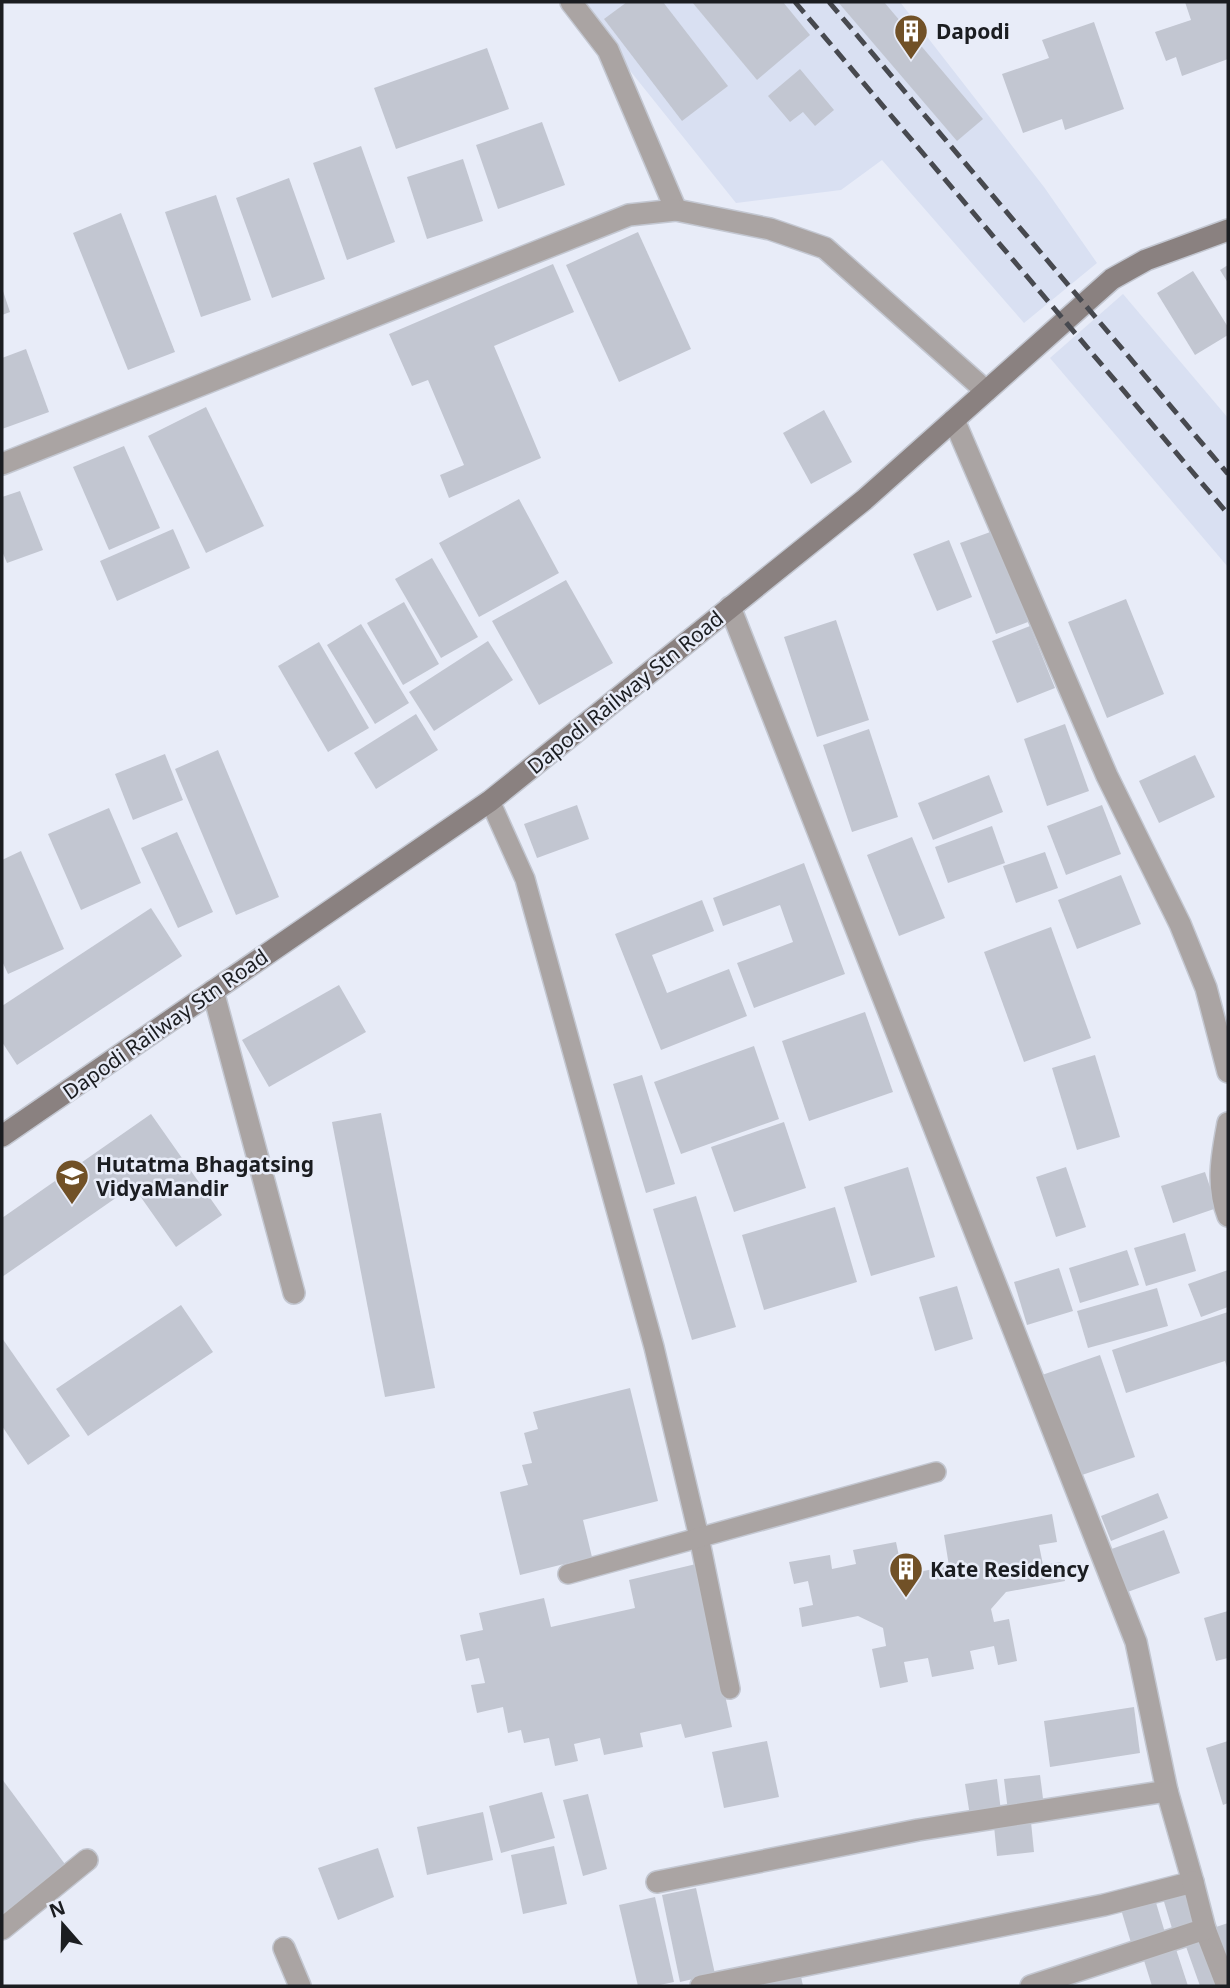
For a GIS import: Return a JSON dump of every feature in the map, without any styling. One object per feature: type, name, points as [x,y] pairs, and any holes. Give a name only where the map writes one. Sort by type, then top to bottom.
[{"type":"main road","name":"Dapodi Railway Stn Road","points":[[2,1136],[490,801],[864,500],[1112,279],[1146,260],[1228,230]]},
{"type":"street","points":[[571,2],[608,50],[676,210]]},
{"type":"street","points":[[2,464],[629,215],[676,210],[770,229],[825,248],[986,391]]},
{"type":"street","points":[[954,420],[1107,776],[1180,924],[1206,988],[1228,1072]]},
{"type":"street","points":[[730,607],[1136,1642],[1167,1791],[1205,1928],[1227,1986]]},
{"type":"street","points":[[213,991],[294,1293]]},
{"type":"street","points":[[1228,1123],[1222,1157],[1221,1197],[1228,1216]]},
{"type":"street","points":[[657,1882],[918,1830],[1167,1791]]},
{"type":"street","points":[[2,1929],[87,1860]]},
{"type":"street","points":[[701,1986],[1104,1905],[1193,1882]]},
{"type":"street","points":[[1031,1986],[1205,1928]]},
{"type":"street","points":[[284,1948],[300,1986]]},
{"type":"lane","points":[[490,801],[525,879],[654,1347],[699,1537],[730,1689]]},
{"type":"lane","points":[[568,1574],[936,1472]]},
{"type":"shaded area","points":[[575,2],[900,2],[1044,187],[1097,263],[1024,323],[882,160],[841,190],[736,203]]},
{"type":"shaded area","points":[[1123,294],[1228,418],[1228,567],[1050,358]]},
{"type":"building","points":[[627,2],[663,2],[728,86],[682,121],[604,19]]},
{"type":"building","points":[[692,2],[783,2],[810,35],[757,80]]},
{"type":"building","name":"Dapodi","points":[[838,2],[884,2],[983,119],[957,141]]},
{"type":"building","points":[[1185,2],[1228,2],[1228,59],[1182,76],[1176,57],[1166,61],[1155,32],[1191,20]]},
{"type":"building","points":[[1094,22],[1124,109],[1065,130],[1062,119],[1023,133],[1002,74],[1049,58],[1042,40]]},
{"type":"building","points":[[487,48],[509,109],[396,149],[374,88]]},
{"type":"building","points":[[800,69],[834,110],[815,126],[803,112],[790,122],[768,96]]},
{"type":"building","points":[[542,122],[565,185],[498,209],[476,145]]},
{"type":"building","points":[[361,146],[395,242],[347,260],[313,163]]},
{"type":"building","points":[[463,159],[483,221],[427,239],[407,177]]},
{"type":"building","points":[[289,178],[325,279],[272,298],[236,198]]},
{"type":"building","points":[[216,195],[251,300],[201,317],[165,212]]},
{"type":"building","points":[[121,213],[175,352],[128,370],[73,233]]},
{"type":"building","points":[[638,232],[691,349],[619,382],[566,265]]},
{"type":"building","points":[[553,264],[574,312],[494,346],[541,458],[449,498],[440,475],[464,465],[428,380],[412,386],[389,334]]},
{"type":"building","points":[[1228,265],[1228,283],[1220,270]]},
{"type":"building","points":[[1193,271],[1228,327],[1228,335],[1195,355],[1157,293]]},
{"type":"building","points":[[2,288],[10,312],[2,315]]},
{"type":"building","points":[[26,349],[49,412],[2,429],[2,358]]},
{"type":"building","points":[[206,407],[264,526],[206,553],[148,436]]},
{"type":"building","points":[[824,410],[852,462],[811,484],[783,433]]},
{"type":"building","points":[[124,446],[160,528],[109,550],[73,467]]},
{"type":"building","points":[[20,491],[43,550],[7,563],[2,551],[2,497]]},
{"type":"building","points":[[519,499],[559,573],[479,617],[439,543]]},
{"type":"building","points":[[173,529],[190,568],[117,601],[100,561]]},
{"type":"building","points":[[993,531],[1028,622],[996,634],[960,543]]},
{"type":"building","points":[[949,540],[972,597],[937,611],[913,554]]},
{"type":"building","points":[[432,558],[478,637],[441,658],[395,579]]},
{"type":"building","points":[[566,580],[613,663],[539,705],[492,621]]},
{"type":"building","points":[[1126,599],[1164,694],[1107,718],[1068,622]]},
{"type":"building","points":[[404,602],[439,664],[403,685],[367,623]]},
{"type":"building","points":[[836,620],[869,720],[817,737],[784,637]]},
{"type":"building","points":[[361,624],[409,703],[375,724],[327,645]]},
{"type":"building","points":[[1030,626],[1055,688],[1017,703],[992,641]]},
{"type":"building","points":[[488,641],[513,680],[434,731],[409,692]]},
{"type":"building","points":[[319,642],[369,728],[328,752],[278,666]]},
{"type":"building","points":[[416,714],[438,750],[376,789],[354,753]]},
{"type":"building","points":[[1065,724],[1089,791],[1047,806],[1024,739]]},
{"type":"building","points":[[869,729],[898,817],[852,832],[823,745]]},
{"type":"building","points":[[218,750],[279,897],[236,915],[175,769]]},
{"type":"building","points":[[165,754],[183,800],[133,820],[115,774]]},
{"type":"building","points":[[1195,755],[1215,797],[1159,823],[1139,781]]},
{"type":"building","points":[[989,775],[1003,812],[933,840],[918,803]]},
{"type":"building","points":[[577,805],[589,839],[537,858],[524,824]]},
{"type":"building","points":[[1102,805],[1121,854],[1066,875],[1047,826]]},
{"type":"building","points":[[109,808],[141,883],[81,910],[48,834]]},
{"type":"building","points":[[992,826],[1005,863],[948,883],[935,847]]},
{"type":"building","points":[[177,832],[213,912],[178,928],[141,848]]},
{"type":"building","points":[[912,837],[945,918],[899,936],[867,855]]},
{"type":"building","points":[[21,851],[64,949],[8,974],[2,961],[2,860]]},
{"type":"building","points":[[1045,852],[1058,888],[1016,903],[1003,866]]},
{"type":"building","points":[[804,863],[845,974],[754,1008],[737,963],[793,942],[780,905],[723,926],[713,898]]},
{"type":"building","points":[[1121,875],[1141,924],[1077,949],[1058,900]]},
{"type":"building","points":[[702,900],[714,931],[652,955],[667,993],[729,969],[747,1016],[661,1050],[615,934]]},
{"type":"building","points":[[151,908],[182,956],[17,1065],[2,1042],[2,1006]]},
{"type":"building","points":[[1051,927],[1091,1038],[1024,1062],[984,952]]},
{"type":"building","points":[[339,985],[366,1032],[269,1087],[242,1040]]},
{"type":"building","points":[[865,1012],[893,1092],[809,1121],[782,1041]]},
{"type":"building","points":[[754,1046],[779,1119],[681,1154],[654,1082]]},
{"type":"building","points":[[1095,1055],[1120,1137],[1077,1150],[1052,1068]]},
{"type":"building","points":[[642,1075],[675,1184],[646,1193],[613,1084]]},
{"type":"building","points":[[381,1113],[435,1388],[385,1397],[332,1122]]},
{"type":"building","points":[[151,1114],[222,1215],[176,1247],[133,1186],[2,1277],[2,1218]]},
{"type":"building","points":[[784,1122],[806,1188],[734,1212],[711,1147]]},
{"type":"building","points":[[908,1167],[935,1257],[871,1276],[844,1187]]},
{"type":"building","points":[[1066,1167],[1086,1227],[1056,1237],[1036,1177]]},
{"type":"building","points":[[1205,1172],[1217,1208],[1173,1223],[1161,1186]]},
{"type":"building","points":[[696,1196],[736,1327],[692,1340],[653,1209]]},
{"type":"building","points":[[835,1207],[857,1282],[764,1310],[742,1235]]},
{"type":"building","points":[[1185,1233],[1196,1271],[1146,1286],[1134,1248]]},
{"type":"building","points":[[1127,1250],[1139,1285],[1080,1303],[1069,1268]]},
{"type":"building","points":[[1059,1268],[1073,1311],[1027,1325],[1014,1282]]},
{"type":"building","points":[[1228,1270],[1228,1307],[1201,1317],[1188,1284]]},
{"type":"building","points":[[957,1286],[973,1339],[935,1351],[919,1297]]},
{"type":"building","points":[[1157,1288],[1168,1326],[1088,1348],[1077,1311]]},
{"type":"building","points":[[181,1305],[213,1352],[88,1436],[56,1389]]},
{"type":"building","points":[[1228,1312],[1228,1371],[1225,1361],[1126,1393],[1112,1350]]},
{"type":"building","points":[[2,1338],[70,1436],[28,1465],[2,1426]]},
{"type":"building","points":[[1100,1355],[1135,1457],[1076,1477],[1042,1375]]},
{"type":"building","points":[[630,1388],[658,1501],[583,1520],[592,1557],[520,1575],[500,1492],[528,1485],[522,1465],[532,1463],[524,1433],[538,1429],[533,1412]]},
{"type":"building","points":[[1158,1493],[1168,1518],[1111,1541],[1101,1516]]},
{"type":"building","name":"Kate Residency","points":[[1052,1514],[1057,1542],[1039,1545],[1043,1565],[1061,1562],[1065,1581],[1006,1592],[991,1609],[994,1622],[1009,1619],[1017,1661],[998,1665],[994,1646],[970,1651],[974,1669],[932,1677],[928,1658],[904,1662],[908,1682],[880,1688],[872,1649],[886,1646],[883,1628],[858,1616],[802,1627],[799,1608],[813,1605],[808,1581],[794,1584],[789,1562],[830,1555],[832,1569],[856,1564],[853,1550],[896,1542],[903,1575],[949,1566],[944,1535]]},
{"type":"building","points":[[1164,1530],[1180,1573],[1122,1594],[1106,1551]]},
{"type":"building","points":[[696,1564],[732,1727],[685,1738],[681,1724],[640,1733],[643,1747],[604,1755],[600,1738],[574,1744],[578,1761],[555,1766],[549,1738],[524,1743],[521,1730],[508,1733],[503,1707],[477,1713],[471,1685],[485,1683],[479,1658],[466,1661],[460,1635],[483,1630],[479,1613],[544,1598],[551,1627],[635,1608],[629,1580]]},
{"type":"building","points":[[1228,1611],[1228,1658],[1216,1661],[1204,1618]]},
{"type":"building","points":[[1134,1707],[1140,1753],[1050,1767],[1044,1721]]},
{"type":"building","points":[[767,1741],[779,1797],[724,1808],[712,1752]]},
{"type":"building","points":[[1228,1741],[1228,1803],[1223,1805],[1206,1748]]},
{"type":"building","points":[[1040,1775],[1044,1806],[1008,1811],[1004,1779]]},
{"type":"building","points":[[2,1779],[70,1871],[2,1921]]},
{"type":"building","points":[[997,1779],[1001,1811],[970,1816],[965,1784]]},
{"type":"building","points":[[542,1792],[555,1838],[501,1853],[489,1806]]},
{"type":"building","points":[[588,1794],[607,1869],[583,1876],[563,1800]]},
{"type":"building","points":[[483,1812],[493,1860],[427,1875],[417,1827]]},
{"type":"building","points":[[1031,1822],[1034,1852],[997,1856],[994,1826]]},
{"type":"building","points":[[554,1846],[567,1904],[523,1914],[511,1855]]},
{"type":"building","points":[[378,1848],[394,1897],[338,1920],[318,1868]]},
{"type":"building","points":[[1187,1887],[1199,1927],[1174,1935],[1162,1895]]},
{"type":"building","points":[[696,1888],[715,1974],[680,1982],[662,1895]]},
{"type":"building","points":[[1154,1896],[1166,1936],[1132,1946],[1120,1906]]},
{"type":"building","points":[[655,1897],[674,1982],[638,1986],[619,1905]]},
{"type":"building","points":[[1228,1923],[1228,1973],[1213,1928]]},
{"type":"building","points":[[1205,1934],[1222,1984],[1200,1986],[1184,1941]]},
{"type":"building","points":[[1174,1943],[1188,1986],[1152,1986],[1142,1954]]},
{"type":"building","points":[[800,1972],[803,1986],[758,1986],[756,1981]]},
{"type":"railway","points":[[795,2],[1228,514]]},
{"type":"railway","points":[[829,2],[1228,474]]},
{"type":"place","name":"Dapodi","points":[[911,61]]},
{"type":"place","name":"Hutatma Bhagatsing VidyaMandir","points":[[72,1206]]},
{"type":"place","name":"Kate Residency","points":[[906,1599]]}]
